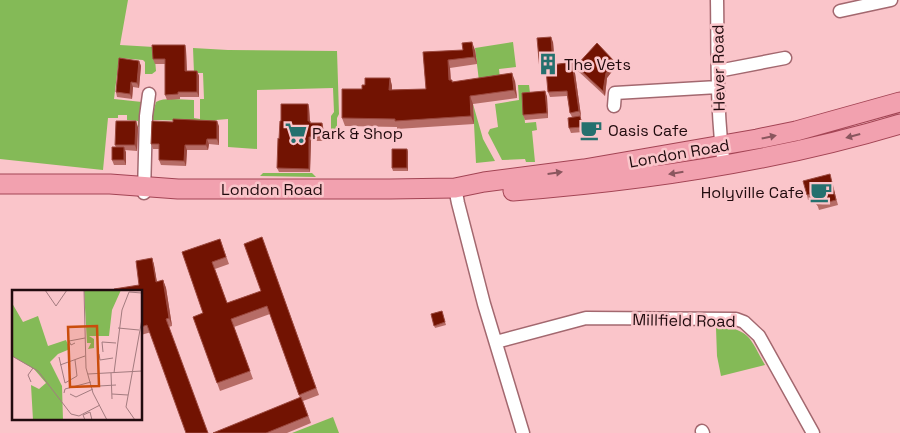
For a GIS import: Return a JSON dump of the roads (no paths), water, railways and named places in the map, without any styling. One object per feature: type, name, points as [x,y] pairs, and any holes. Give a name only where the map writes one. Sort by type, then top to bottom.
[{"type":"main road","name":"London Road","points":[[0,193],[144,189],[390,190],[455,188],[484,182],[622,163],[796,131],[900,102]]},
{"type":"main road","name":"London Road","points":[[455,188],[485,193],[570,187],[632,180],[724,165],[819,146],[900,124]]},
{"type":"main road","name":"London Road","points":[[0,184],[74,183],[144,189]]},
{"type":"street","name":"Hever Road","points":[[717,0],[718,86],[724,165]]},
{"type":"street","points":[[840,11],[891,0]]},
{"type":"street","points":[[718,71],[785,58]]},
{"type":"street","points":[[614,106],[616,87],[718,86]]},
{"type":"street","points":[[144,189],[146,116],[149,94]]},
{"type":"street","points":[[455,188],[458,206],[523,433]]},
{"type":"street","name":"Millfield Road","points":[[496,342],[586,318],[736,318],[744,322],[759,336],[813,433]]},
{"type":"place","name":"The Vets","points":[[548,64]]},
{"type":"place","name":"Oasis Cafe","points":[[591,130]]},
{"type":"place","name":"Park & Shop","points":[[296,133]]},
{"type":"place","name":"Holyville Cafe","points":[[821,192]]}]
